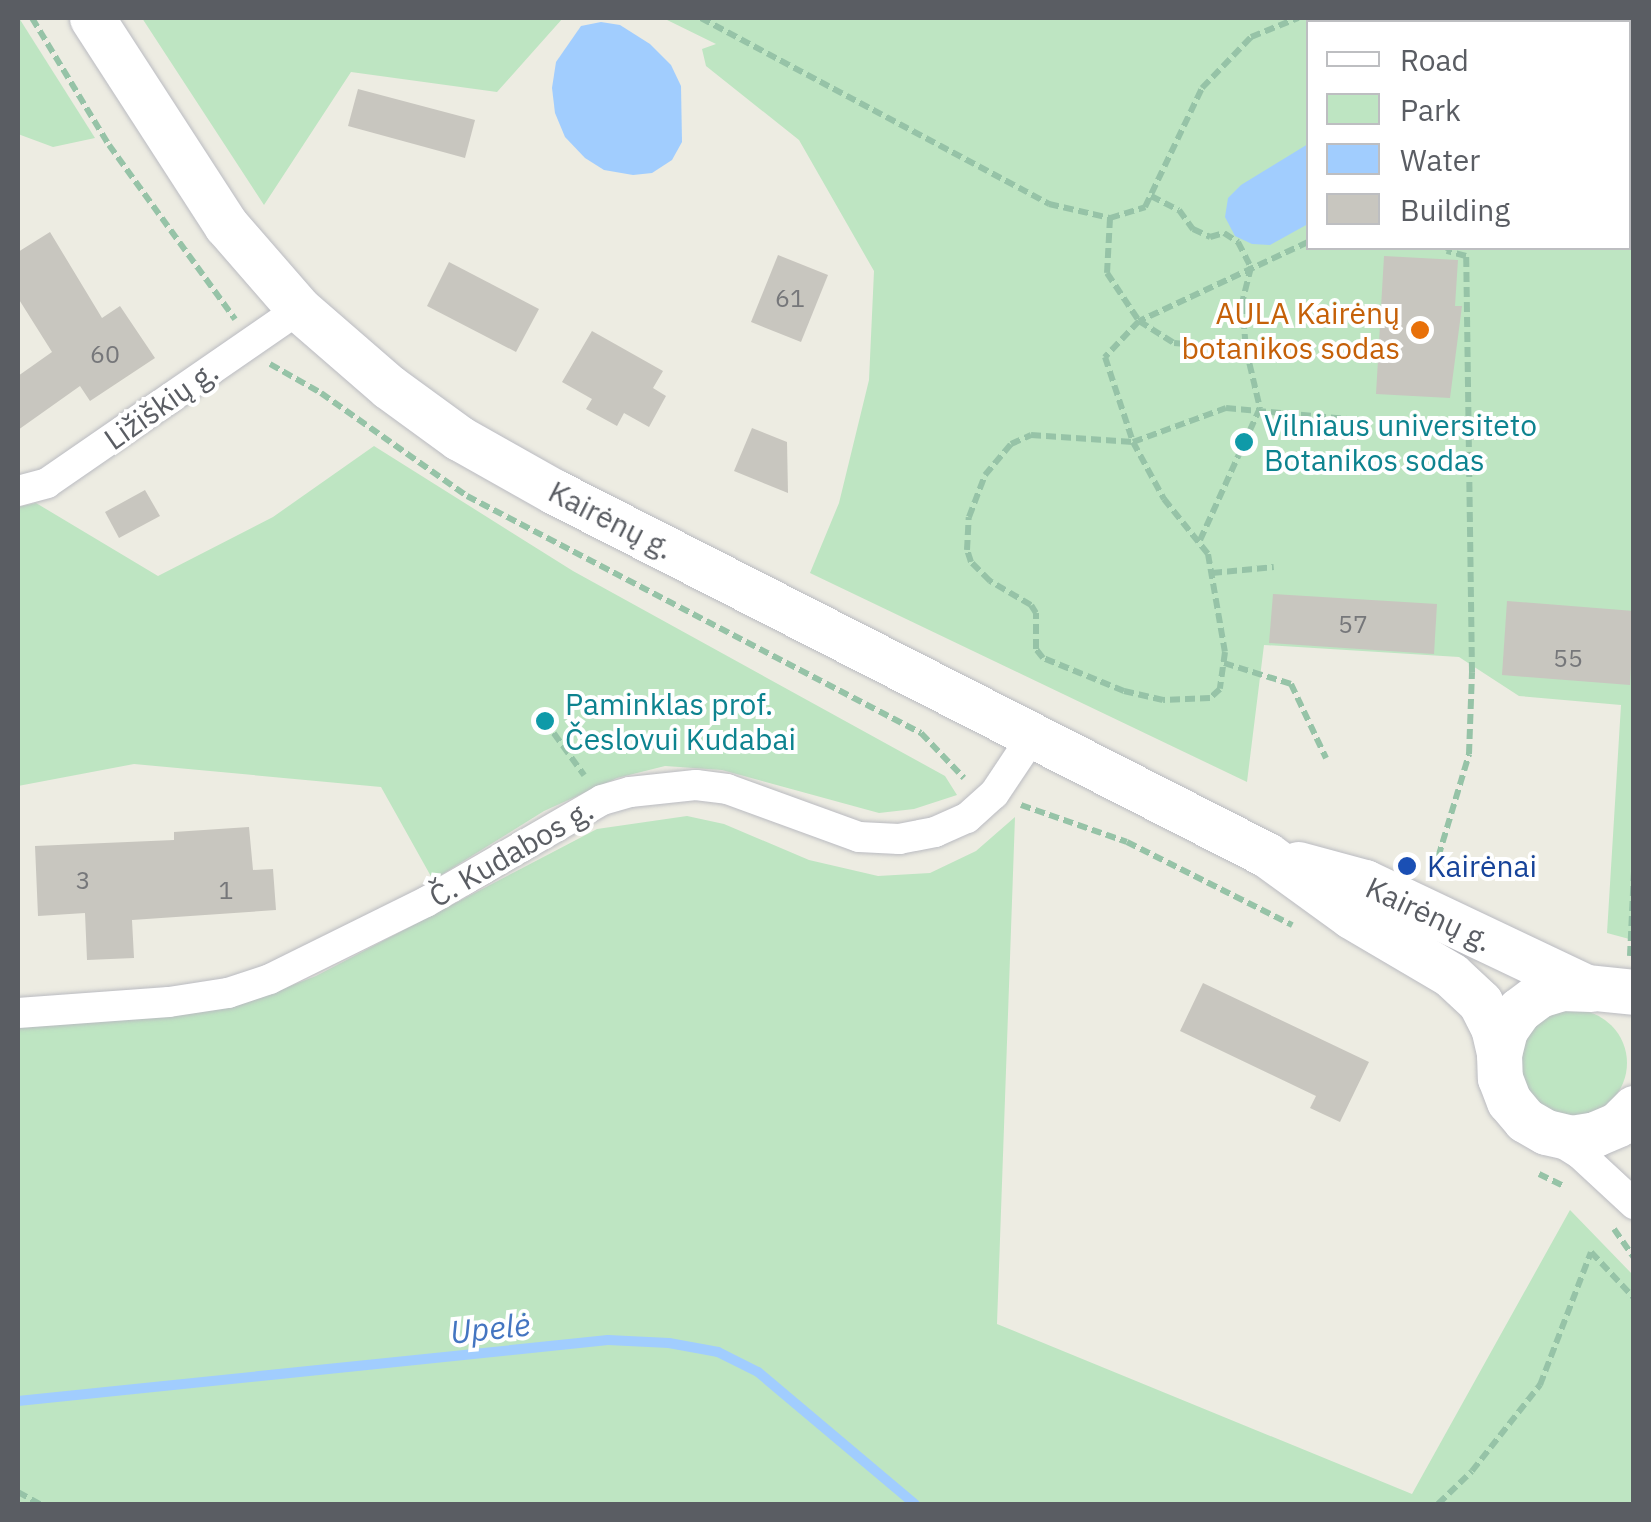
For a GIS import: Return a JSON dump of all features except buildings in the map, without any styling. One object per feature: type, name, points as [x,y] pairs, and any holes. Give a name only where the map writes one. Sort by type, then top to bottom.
[{"type":"main road","name":"Kairėnų g.","points":[[92,18],[226,226],[299,309],[389,387],[460,438],[554,492],[1267,855],[1352,916],[1451,975],[1480,1002],[1493,1027],[1500,1078],[1509,1101],[1525,1120],[1546,1132]]},
{"type":"main road","name":"Kairėnų g.","points":[[1267,855],[1366,882],[1586,987]]},
{"type":"main road","points":[[1498,1054],[1505,1030],[1519,1010],[1550,991],[1632,982]]},
{"type":"main road","points":[[1586,987],[1610,996],[1634,1017]]},
{"type":"main road","points":[[1546,1132],[1571,1138],[1595,1134],[1618,1124],[1634,1108]]},
{"type":"street","name":"Ližiškių g.","points":[[18,491],[47,483],[299,309]]},
{"type":"street","name":"Č. Kudabos g.","points":[[18,1013],[170,1002],[228,992],[270,979],[426,902],[602,800],[696,784],[727,789],[858,837],[899,839],[934,832],[967,818],[994,794],[1032,737]]},
{"type":"street","points":[[1546,1132],[1580,1154],[1634,1204]]},
{"type":"path","points":[[701,18],[1049,204],[1110,218],[1145,207],[1202,88],[1251,37],[1298,18]]},
{"type":"path","points":[[1266,29],[1270,18]]},
{"type":"path","points":[[1151,196],[1179,210],[1193,230],[1210,237],[1224,233],[1238,242],[1251,268],[1242,304],[1246,349],[1260,408],[1200,540]]},
{"type":"path","points":[[1110,218],[1107,273],[1139,321],[1174,343],[1246,349]]},
{"type":"path","points":[[1306,243],[1139,321],[1105,357],[1132,442],[1164,499],[1200,540],[1212,573],[1224,663],[1220,689],[1210,698],[1188,701],[1124,691],[1043,658],[1036,649],[1036,614],[1031,605],[990,581],[972,562],[967,550],[969,517],[985,475],[1011,444],[1031,435],[1054,434],[1112,444],[1132,442],[1226,408],[1260,408],[1358,420]]},
{"type":"path","points":[[1430,883],[1469,754],[1472,672],[1466,256],[1448,250]]},
{"type":"path","points":[[1212,573],[1274,567]]},
{"type":"path","points":[[1224,663],[1292,684],[1326,758]]},
{"type":"path","points":[[545,721],[602,800]]},
{"type":"path","points":[[1632,982],[1634,872]]},
{"type":"path","points":[[1438,1504],[1472,1471],[1540,1385],[1590,1252],[1634,1298]]},
{"type":"path","points":[[18,1492],[40,1504]]},
{"type":"green space","points":[[19,18],[95,138],[53,147],[18,134]]},
{"type":"green space","points":[[142,18],[563,18],[497,92],[351,72],[264,205]]},
{"type":"green space","name":"Vilniaus universiteto Botanikos sodas","points":[[663,18],[1633,18],[1633,940],[1607,933],[1621,705],[1519,696],[1459,657],[1264,645],[1247,782],[810,573],[839,503],[869,380],[874,271],[799,140],[706,66],[702,49],[716,44]]},
{"type":"green space","points":[[374,446],[573,571],[945,776],[957,795],[914,809],[879,813],[722,770],[665,766],[617,778],[544,811],[433,880],[381,787],[134,764],[18,786],[18,507],[36,503],[158,576],[273,517]]},
{"type":"green space","points":[[687,816],[724,824],[809,860],[878,876],[930,873],[976,851],[1015,817],[997,1324],[1412,1494],[1570,1210],[1633,1275],[1633,1504],[18,1504],[18,1025],[272,993],[316,976],[597,829]]},
{"type":"green space","points":[[1574,1010],[1594,1014],[1612,1025],[1623,1043],[1627,1063],[1623,1083],[1612,1101],[1594,1112],[1574,1116],[1554,1112],[1536,1101],[1525,1083],[1521,1063],[1525,1043],[1536,1025],[1554,1014]]},
{"type":"water","points":[[601,22],[620,25],[650,44],[671,65],[681,86],[682,142],[672,160],[652,173],[633,175],[604,170],[585,158],[565,137],[555,113],[552,88],[556,62],[581,26]]},
{"type":"water","points":[[1306,145],[1306,225],[1270,245],[1252,244],[1235,236],[1225,217],[1228,198],[1241,185]]},
{"type":"waterway","name":"Upelė","points":[[18,1401],[608,1340],[669,1343],[718,1352],[758,1372],[915,1504]]},
{"type":"place","name":"AULA Kairėnų botanikos sodas","points":[[1420,330]]},
{"type":"place","name":"Vilniaus universiteto Botanikos sodas","points":[[1244,442]]},
{"type":"place","name":"Paminklas prof. Česlovui Kudabai","points":[[545,721]]},
{"type":"place","name":"Kairėnai","points":[[1407,866]]}]
